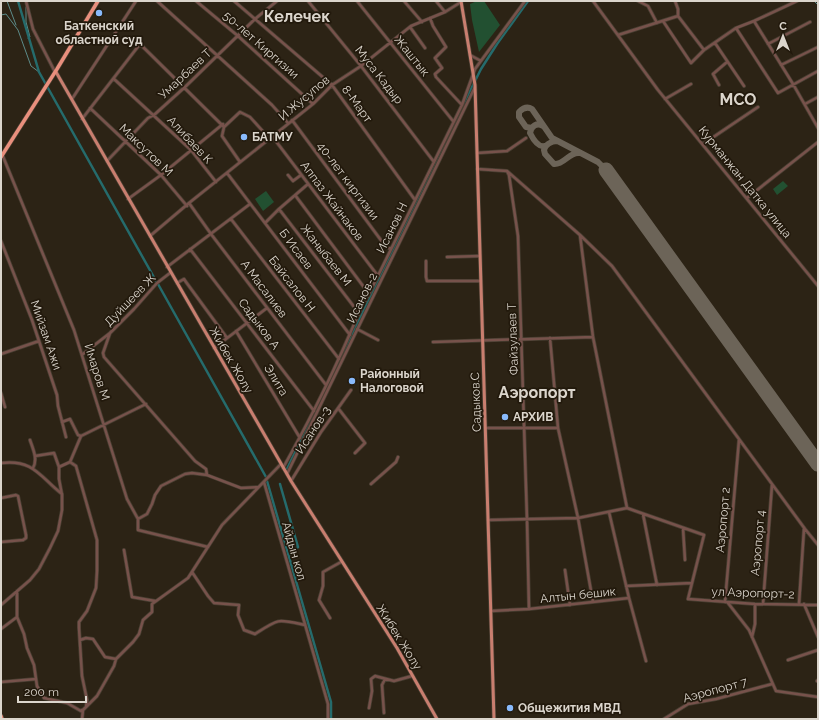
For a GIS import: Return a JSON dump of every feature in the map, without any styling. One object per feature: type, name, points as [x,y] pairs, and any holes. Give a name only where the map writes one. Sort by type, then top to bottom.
[{"type":"highway","points":[[2,156],[98,1]]},
{"type":"main road","points":[[461,2],[473,74]]},
{"type":"main road","name":"Жибек Жолу","points":[[56,71],[170,273],[282,466],[396,648],[437,719]]},
{"type":"main road","name":"Садыков.С","points":[[473,74],[475,86],[494,719]]},
{"type":"street","name":"Жибек Жолу","points":[[26,1],[33,29],[56,71]]},
{"type":"street","points":[[28,7],[30,1]]},
{"type":"street","points":[[72,100],[136,1]]},
{"type":"street","points":[[157,1],[272,105],[288,123]]},
{"type":"street","name":"50-лет Киргизии","points":[[196,1],[238,36],[313,104]]},
{"type":"street","name":"8-Март","points":[[234,1],[332,85],[416,200]]},
{"type":"street","name":"Муса Кадыр","points":[[308,1],[361,66],[434,162]]},
{"type":"street","name":"Жаштык","points":[[357,1],[453,121]]},
{"type":"street","points":[[404,1],[422,22]]},
{"type":"street","points":[[436,1],[445,12]]},
{"type":"street","name":"Исанов Н","points":[[156,601],[188,578],[222,525],[264,482],[282,466],[300,438],[339,359],[350,335],[358,312],[369,294],[462,105],[473,74],[524,1]]},
{"type":"street","name":"Курманжан Датка улица","points":[[593,1],[665,99],[818,286]]},
{"type":"street","points":[[638,1],[650,8],[657,23]]},
{"type":"street","points":[[675,1],[678,9],[678,16],[704,50]]},
{"type":"street","points":[[663,21],[691,63],[704,50],[736,28],[797,1]]},
{"type":"street","name":"Умарбаев Т","points":[[106,161],[148,118],[154,115],[185,87],[274,2]]},
{"type":"street","name":"И.Жусупов","points":[[150,237],[188,204],[313,104],[332,85],[361,66],[410,27],[445,12],[461,2]]},
{"type":"street","points":[[618,35],[678,16]]},
{"type":"street","points":[[430,18],[433,26],[446,47],[435,58],[442,68],[435,74],[436,78],[462,105]]},
{"type":"street","points":[[754,21],[818,128]]},
{"type":"street","points":[[768,44],[810,22]]},
{"type":"street","points":[[410,27],[425,48]]},
{"type":"street","points":[[736,28],[778,93],[818,71]]},
{"type":"street","points":[[715,43],[744,86]]},
{"type":"street","points":[[82,118],[140,44],[224,126]]},
{"type":"street","points":[[781,66],[818,47]]},
{"type":"street","points":[[470,55],[481,61]]},
{"type":"street","points":[[719,85],[713,74],[727,62]]},
{"type":"street","name":"Алибаев К","points":[[114,79],[191,150],[216,182]]},
{"type":"street","points":[[665,99],[691,84]]},
{"type":"street","name":"Исанов-2","points":[[287,474],[475,86]]},
{"type":"street","points":[[805,104],[818,97]]},
{"type":"street","points":[[703,144],[758,107]]},
{"type":"street","name":"Максутов М","points":[[90,108],[161,175],[188,204]]},
{"type":"street","name":"Аппаз Жайнаков","points":[[224,126],[240,112],[250,117],[271,137],[378,276]]},
{"type":"street","name":"40-лет киргизии","points":[[292,120],[386,247],[391,249]]},
{"type":"street","points":[[128,199],[224,126]]},
{"type":"street","points":[[224,126],[222,136],[240,162]]},
{"type":"street","points":[[476,153],[506,151],[526,138]]},
{"type":"street","points":[[747,198],[818,142]]},
{"type":"street","name":"Имаров М","points":[[2,156],[83,354],[127,499],[138,519],[138,530],[141,532],[152,533],[208,547]]},
{"type":"street","points":[[477,169],[484,171],[508,171],[580,235],[612,266],[804,529],[818,545]]},
{"type":"street","name":"Файзулаев Т","points":[[508,171],[518,236],[529,609]]},
{"type":"street","name":"Б Исаев","points":[[227,173],[350,335]]},
{"type":"street","points":[[288,175],[294,181],[301,175]]},
{"type":"street","points":[[265,223],[308,184]]},
{"type":"street","points":[[295,195],[369,294]]},
{"type":"street","name":"А Масалиев","points":[[188,204],[326,385]]},
{"type":"street","points":[[167,267],[250,204]]},
{"type":"street","name":"Жаныбаев М","points":[[279,209],[358,312]]},
{"type":"street","name":"Байсалов Н","points":[[231,219],[339,359]]},
{"type":"street","points":[[580,235],[593,337],[627,508]]},
{"type":"street","name":"Мийзам Ажи","points":[[1,241],[32,320],[57,395],[58,406],[66,437]]},
{"type":"street","name":"Садыков А","points":[[190,249],[314,411]]},
{"type":"street","points":[[447,257],[480,256]]},
{"type":"street","points":[[426,261],[427,281],[481,281]]},
{"type":"street","name":"Дуйшеев Ж","points":[[83,354],[110,333],[157,283],[170,273]]},
{"type":"street","points":[[176,283],[184,279],[227,338]]},
{"type":"street","points":[[214,348],[267,308]]},
{"type":"street","points":[[357,329],[378,340]]},
{"type":"street","name":"Элита","points":[[236,331],[300,438]]},
{"type":"street","points":[[110,333],[103,353],[104,357],[195,461],[206,469],[207,475]]},
{"type":"street","points":[[433,342],[483,341],[522,338],[593,337]]},
{"type":"street","points":[[550,338],[558,428],[578,518],[593,602]]},
{"type":"street","points":[[1,354],[39,341]]},
{"type":"street","name":"Исанов-3","points":[[291,481],[320,432],[351,390]]},
{"type":"street","points":[[1,393],[4,407]]},
{"type":"street","points":[[59,467],[70,462],[81,436],[146,404]]},
{"type":"street","points":[[338,408],[365,443],[355,452]]},
{"type":"street","points":[[62,422],[70,419],[78,435],[81,436]]},
{"type":"street","points":[[486,428],[558,428]]},
{"type":"street","points":[[30,440],[35,456],[35,464],[33,468]]},
{"type":"street","name":"Аэропорт 2","points":[[726,602],[739,440]]},
{"type":"street","points":[[1,605],[30,580],[39,569],[58,531],[62,510],[59,467],[54,453],[35,456]]},
{"type":"street","points":[[371,484],[396,462],[398,457]]},
{"type":"street","points":[[1,463],[9,462],[25,464],[33,468],[62,495]]},
{"type":"street","points":[[70,462],[76,466],[97,540],[98,582],[87,611],[79,622],[82,676],[87,700],[82,719]]},
{"type":"street","points":[[138,519],[147,514],[155,495],[161,486],[192,472],[207,475],[241,488],[259,487]]},
{"type":"street","name":"Айдын кол","points":[[264,482],[328,704],[328,719]]},
{"type":"street","name":"Аэропорт 4","points":[[762,604],[772,484]]},
{"type":"street","points":[[1,498],[16,495],[18,496],[26,538],[23,540],[1,542]]},
{"type":"street","points":[[488,520],[578,518],[627,508],[704,535],[692,583],[626,586]]},
{"type":"street","points":[[609,512],[626,586],[646,661]]},
{"type":"street","points":[[642,513],[657,585]]},
{"type":"street","points":[[684,528],[685,560]]},
{"type":"street","points":[[799,604],[804,529]]},
{"type":"street","points":[[124,550],[132,597],[156,601]]},
{"type":"street","points":[[330,618],[319,600],[323,586],[323,572],[341,562]]},
{"type":"street","points":[[565,570],[570,605]]},
{"type":"street","points":[[192,572],[214,603],[239,605],[238,616],[244,630],[255,634],[274,622],[282,620],[305,625]]},
{"type":"street","name":"ул Аэропорт-2","points":[[692,583],[688,599],[755,604],[818,605]]},
{"type":"street","points":[[17,591],[17,617],[34,666],[37,686],[44,698],[67,703],[81,711],[97,696],[114,666],[116,659],[139,634],[143,620],[152,612],[152,604],[156,601]]},
{"type":"street","name":"Алтын бешик","points":[[491,611],[529,609],[629,598]]},
{"type":"street","points":[[726,602],[749,630],[776,691],[818,697]]},
{"type":"street","points":[[752,638],[755,624],[755,604]]},
{"type":"street","points":[[804,604],[818,637]]},
{"type":"street","points":[[1,629],[17,617]]},
{"type":"street","points":[[80,640],[86,638],[93,639],[105,657],[116,659]]},
{"type":"street","points":[[788,660],[818,650]]},
{"type":"street","points":[[369,708],[372,691],[371,679],[375,676],[394,681],[412,676]]},
{"type":"street","points":[[1,682],[36,679]]},
{"type":"street","points":[[384,713],[382,684],[385,679]]},
{"type":"street","name":"Аэропорт 7","points":[[664,719],[688,704],[716,699],[772,684]]},
{"type":"green space","points":[[477,1],[484,1],[500,25],[479,52],[470,4]]},
{"type":"green space","points":[[783,181],[788,186],[777,195],[773,189]]},
{"type":"green space","points":[[266,191],[274,202],[263,211],[255,199]]},
{"type":"waterway","points":[[7,1],[16,25]]},
{"type":"waterway","points":[[18,1],[39,72],[156,281]]},
{"type":"waterway","points":[[462,107],[481,69],[528,1]]},
{"type":"waterway","points":[[814,1],[818,5]]},
{"type":"waterway","points":[[26,7],[26,22],[30,37],[28,38]]},
{"type":"waterway","points":[[1,15],[6,14],[18,30],[31,66],[39,72]]},
{"type":"waterway","points":[[287,469],[455,122]]},
{"type":"waterway","points":[[158,284],[266,477]]},
{"type":"waterway","points":[[267,481],[331,702],[331,719]]},
{"type":"waterway","points":[[280,484],[298,547],[289,555]]},
{"type":"taxiway","points":[[532,128],[526,127],[519,117],[519,112],[522,109],[532,109],[552,138],[598,162],[606,170]]},
{"type":"taxiway","points":[[543,126],[539,124],[535,125],[530,133],[540,146],[545,146]]},
{"type":"taxiway","points":[[557,141],[546,146],[544,150],[545,154],[554,164],[561,163],[572,154],[579,153]]},
{"type":"runway","points":[[606,170],[818,464]]},
{"type":"place","name":"Баткенский областной суд","points":[[99,13]]},
{"type":"place","name":"БАТМУ","points":[[244,137]]},
{"type":"place","name":"Районный Налоговой","points":[[352,381]]},
{"type":"place","name":"АРХИВ","points":[[505,417]]},
{"type":"place","name":"Общежития МВД","points":[[510,708]]},
{"type":"district","name":"Келечек","points":[[297,16]]},
{"type":"district","name":"МСО","points":[[738,99]]},
{"type":"district","name":"Аэропорт","points":[[537,392]]}]
